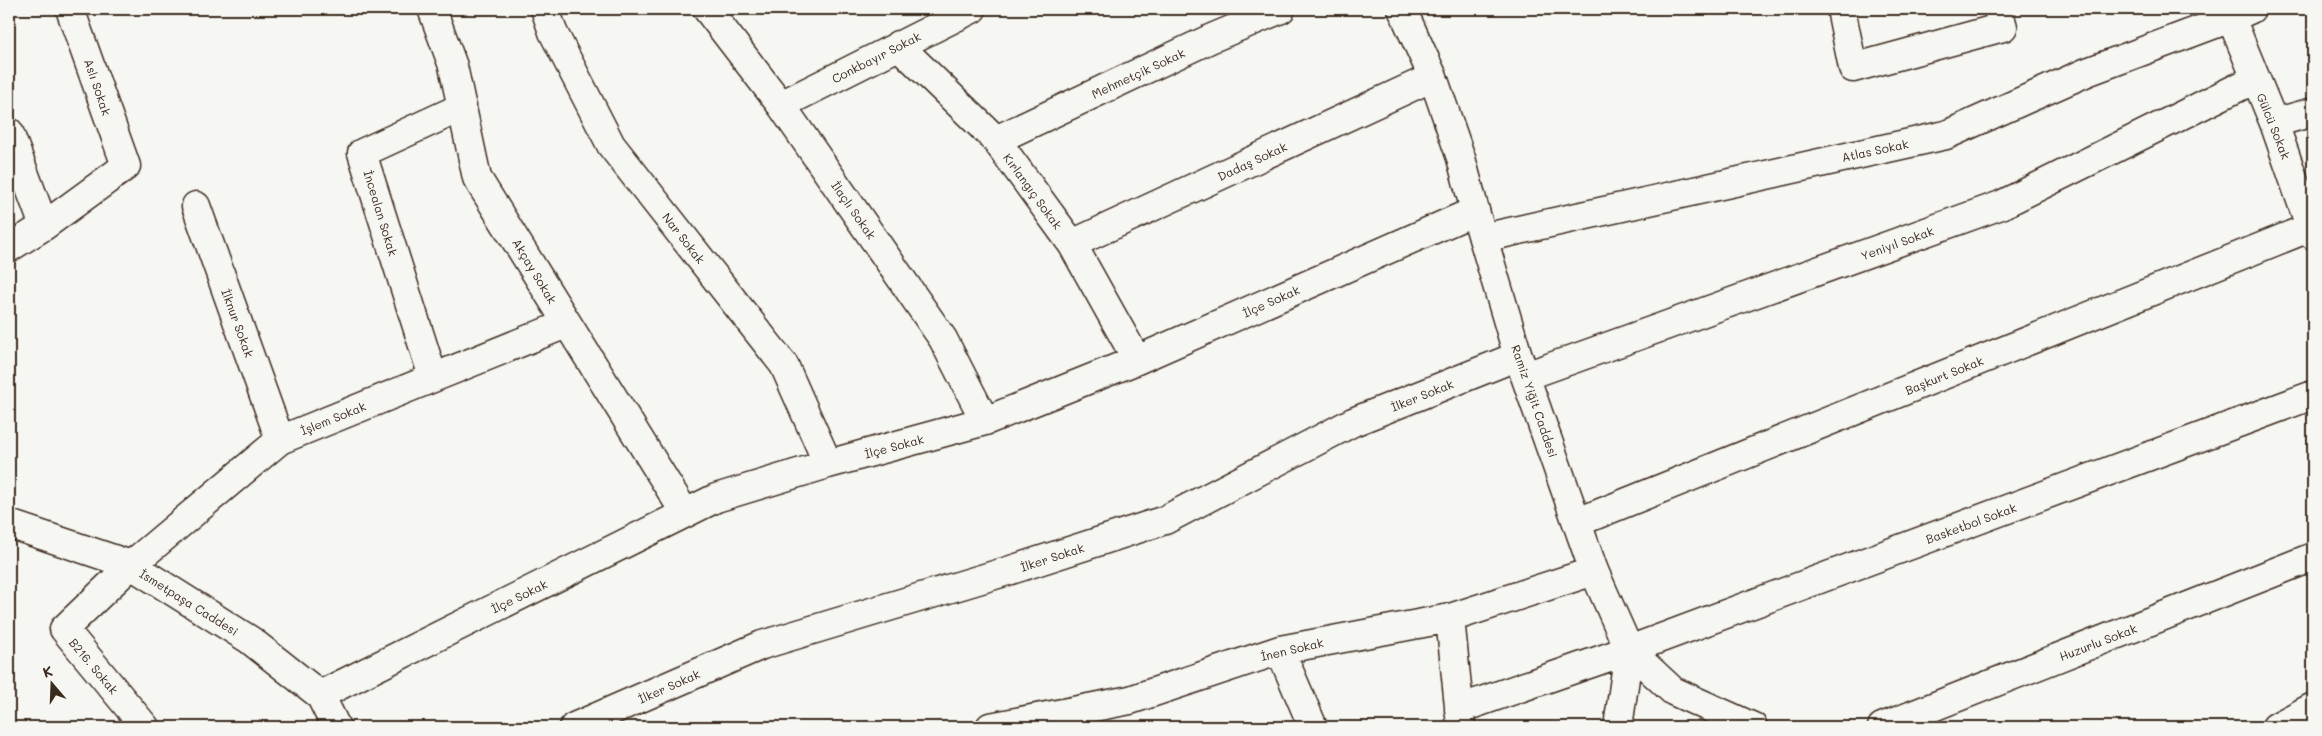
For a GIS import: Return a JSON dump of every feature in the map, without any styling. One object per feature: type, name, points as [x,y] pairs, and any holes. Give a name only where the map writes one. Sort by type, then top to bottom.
[{"type":"street","name":"Aslı Sokak","points":[[44,226],[126,166],[70,9]]},
{"type":"street","name":"Akçay Sokak","points":[[432,9],[453,66],[477,178],[566,324],[686,513]]},
{"type":"street","name":"Nar Sokak","points":[[545,9],[552,32],[610,145],[784,365],[828,464]]},
{"type":"street","name":"İlaçlı Sokak","points":[[707,9],[781,106],[943,339],[985,421]]},
{"type":"street","name":"Conkbayır Sokak","points":[[781,106],[972,9]]},
{"type":"street","name":"Mehmetçik Sokak","points":[[996,140],[1212,38],[1281,9]]},
{"type":"street","name":"Ramiz Yiğit Caddesi","points":[[1402,9],[1433,77],[1462,158],[1475,211],[1522,366],[1594,570],[1628,650],[1673,691],[1753,727]]},
{"type":"street","points":[[1841,9],[1853,68],[2001,18]]},
{"type":"street","name":"Gülcü Sokak","points":[[2220,16],[2255,79],[2274,123],[2312,231]]},
{"type":"street","name":"Atlas Sokak","points":[[1483,238],[1946,135],[2087,72],[2220,16]]},
{"type":"street","name":"Kırlangıç Sokak","points":[[898,45],[996,140],[1072,244],[1137,360]]},
{"type":"street","name":"Dadaş Sokak","points":[[1072,244],[1433,77]]},
{"type":"street","name":"Yeniyıl Sokak","points":[[1522,366],[2001,205],[2255,79]]},
{"type":"street","name":"İncealan Sokak","points":[[432,377],[362,154],[462,107]]},
{"type":"street","points":[[2274,123],[2313,112]]},
{"type":"street","points":[[9,132],[44,226],[9,248]]},
{"type":"street","name":"İlknur Sokak","points":[[196,206],[280,440]]},
{"type":"street","name":"İlçe Sokak","points":[[320,695],[716,498],[828,464],[985,421],[1137,360],[1475,211]]},
{"type":"street","name":"Başkurt Sokak","points":[[1578,522],[2312,231]]},
{"type":"street","name":"İşlem Sokak","points":[[131,565],[280,440],[566,324]]},
{"type":"street","name":"İlker Sokak","points":[[574,727],[762,645],[1012,570],[1165,520],[1353,422],[1522,366]]},
{"type":"street","name":"Basketbol Sokak","points":[[1460,718],[1628,650],[2313,395]]},
{"type":"street","name":"İsmetpaşa Caddesi","points":[[9,524],[131,565],[250,640],[320,695],[336,727]]},
{"type":"street","name":"Huzurlu Sokak","points":[[1882,727],[2313,558]]},
{"type":"street","name":"B216. Sokak","points":[[131,565],[64,629],[145,727]]},
{"type":"street","name":"İnen Sokak","points":[[990,727],[1130,700],[1280,650],[1450,618],[1594,570]]},
{"type":"street","points":[[1450,618],[1460,718]]},
{"type":"street","points":[[1280,650],[1313,727]]},
{"type":"street","points":[[1618,727],[1628,650]]},
{"type":"street","points":[[2276,727],[2313,707]]}]
